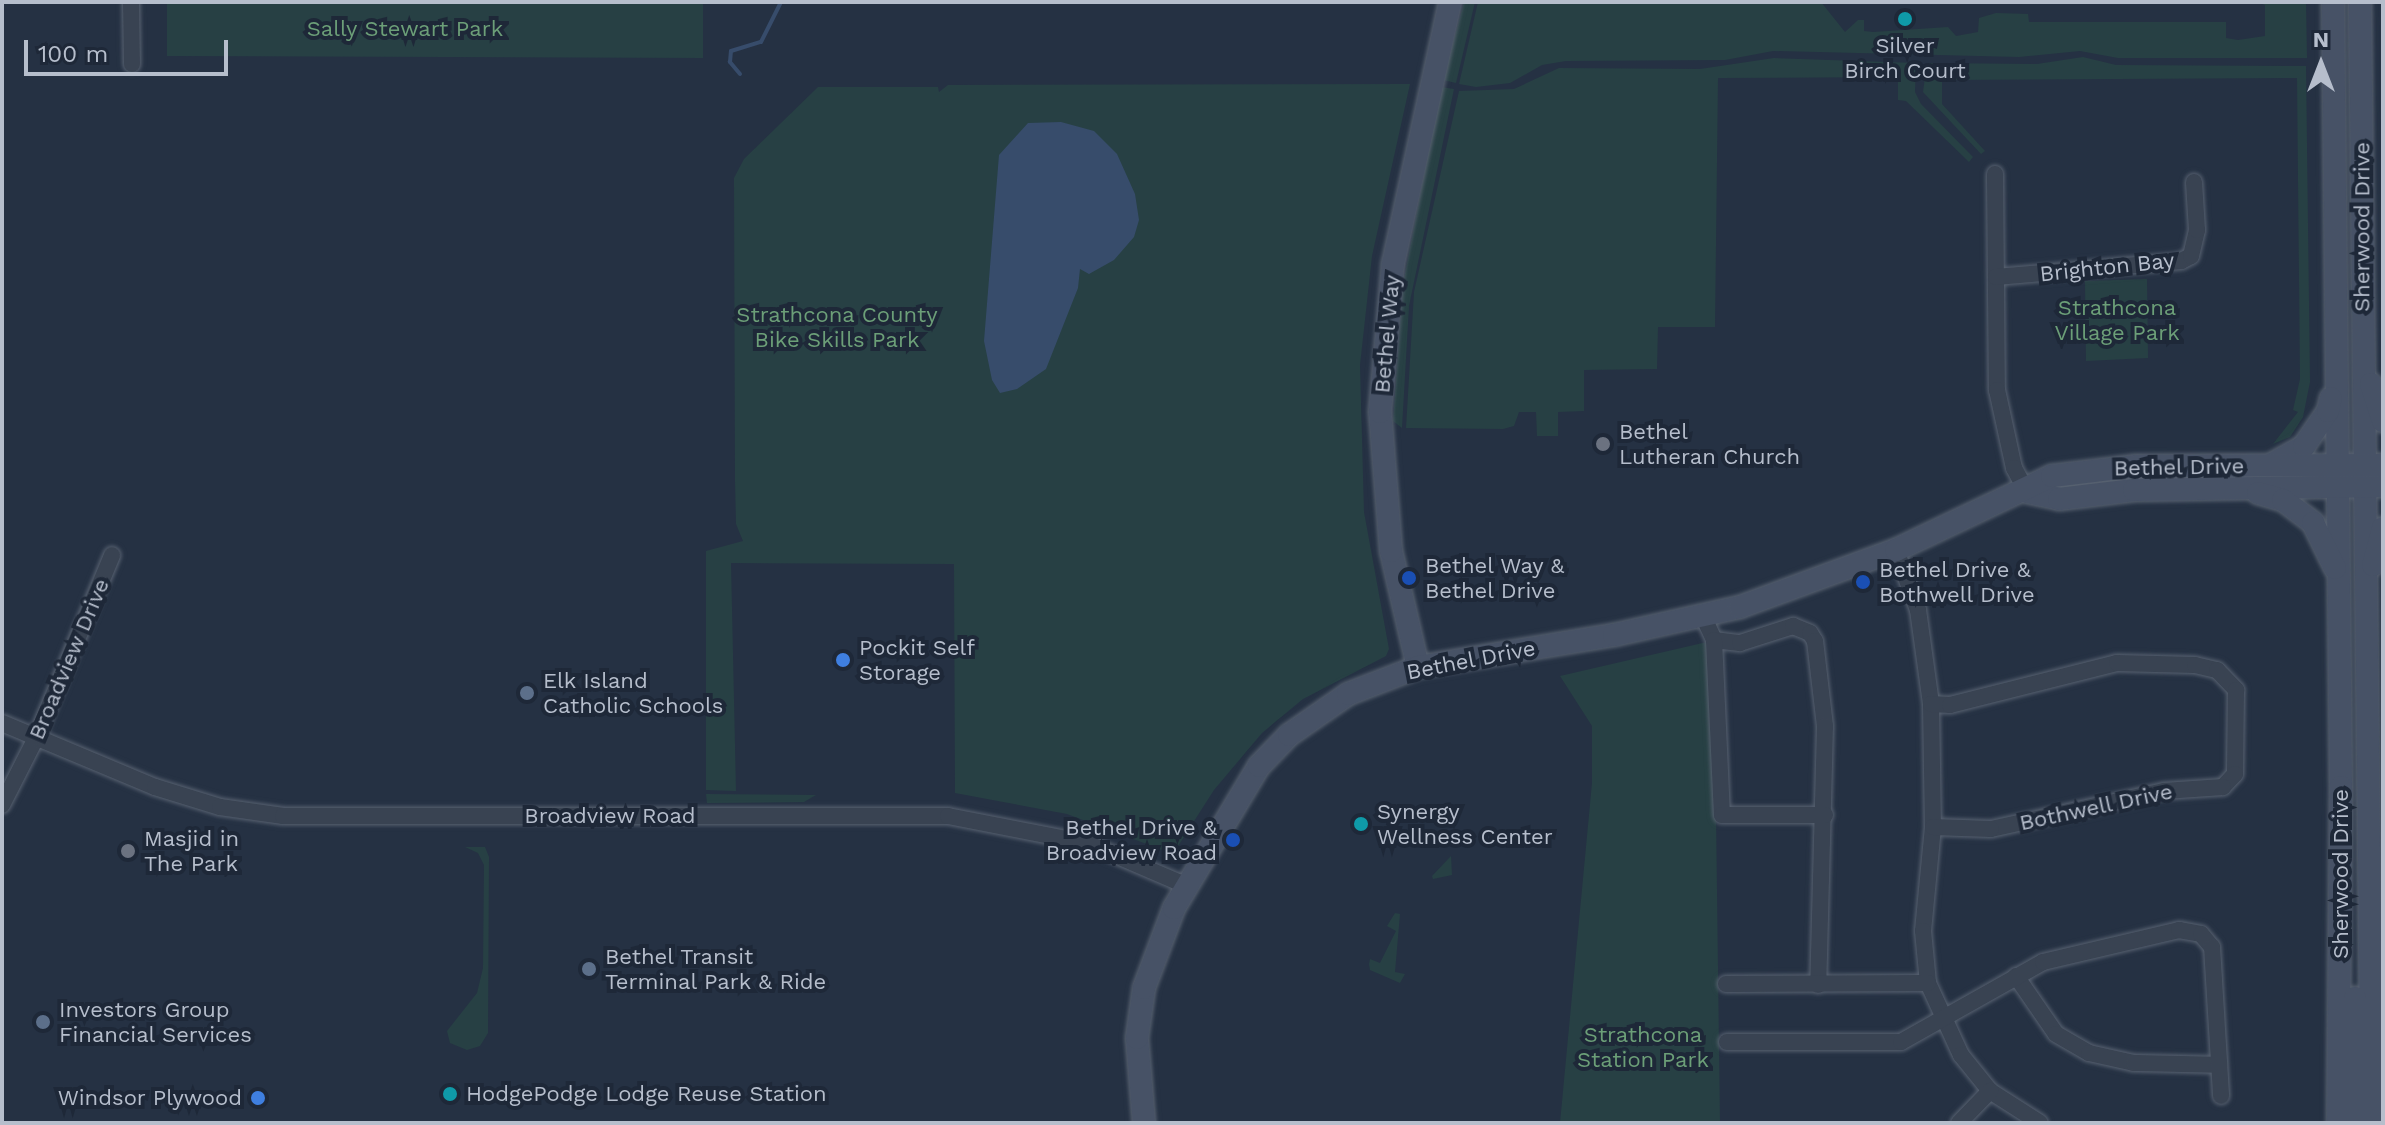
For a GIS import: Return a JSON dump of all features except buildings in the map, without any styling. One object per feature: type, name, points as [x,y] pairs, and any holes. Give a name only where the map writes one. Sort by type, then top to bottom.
[{"type":"main road","name":"Bethel Way","points":[[1418,667],[1391,551],[1380,412],[1393,264],[1450,2]]},
{"type":"main road","name":"Sherwood Drive","points":[[2333,2],[2341,854],[2338,1123]]},
{"type":"main road","name":"Sherwood Drive","points":[[2360,2],[2364,366],[2373,475],[2366,593],[2372,1123]]},
{"type":"main road","points":[[2364,366],[2383,421]]},
{"type":"main road","points":[[2266,466],[2291,456],[2319,427],[2336,373]]},
{"type":"main road","name":"Bethel Drive","points":[[1144,1123],[1137,1038],[1144,988],[1185,885],[1243,788],[1289,735],[1348,694],[1418,667],[1703,616],[1896,550],[2027,492],[2052,476],[2093,469],[2266,466],[2337,476]]},
{"type":"main road","points":[[2337,476],[2373,475]]},
{"type":"main road","name":"Bethel Drive","points":[[2027,492],[2059,499],[2134,490],[2241,488],[2337,476]]},
{"type":"main road","points":[[2241,488],[2283,500],[2313,523],[2338,575]]},
{"type":"main road","points":[[2366,593],[2383,528]]},
{"type":"main road","points":[[2341,854],[2355,940],[2355,1123]]},
{"type":"main road","points":[[2320,1123],[2334,1094],[2340,1040]]},
{"type":"main road","points":[[2371,1074],[2383,1103]]},
{"type":"street","points":[[131,2],[132,64]]},
{"type":"street","points":[[1995,174],[1997,390],[2014,468],[2027,492]]},
{"type":"street","name":"Brighton Bay","points":[[1996,277],[2181,261],[2191,256],[2197,230],[2194,182]]},
{"type":"street","points":[[1896,550],[1918,610],[1931,704],[1933,827],[1923,931],[1928,983],[1942,1022],[1990,1091],[2040,1123]]},
{"type":"street","name":"Broadview Drive","points":[[2,805],[36,738],[112,555]]},
{"type":"street","points":[[1703,616],[1714,640],[1722,815],[1825,815]]},
{"type":"street","points":[[1714,640],[1740,643],[1793,626],[1810,633],[1823,691],[1825,815],[1818,985]]},
{"type":"street","name":"Bothwell Drive","points":[[1931,704],[1950,705],[2117,663],[2195,665],[2217,670],[2236,690],[2235,774],[2223,787],[2164,791],[1991,829],[1933,827]]},
{"type":"street","name":"Broadview Road","points":[[2,723],[220,807],[299,818],[948,816],[1087,843],[1185,885]]},
{"type":"street","points":[[1727,1042],[1901,1042],[1942,1022],[2043,962],[2127,939],[2179,930],[2201,934],[2215,956],[2221,1096]]},
{"type":"street","points":[[2016,976],[2056,1034],[2089,1053],[2134,1063],[2219,1065]]},
{"type":"street","points":[[1726,984],[1928,983]]},
{"type":"street","points":[[1959,1123],[1990,1091]]},
{"type":"green space","name":"Sally Stewart Park","points":[[167,2],[703,2],[703,58],[167,56]]},
{"type":"green space","points":[[1464,2],[1475,2],[1456,83],[1443,80]]},
{"type":"green space","points":[[1478,2],[1821,2],[1845,32],[1858,20],[1864,20],[1864,31],[1948,27],[1956,36],[1978,32],[1979,18],[1996,13],[2028,14],[2029,22],[2226,22],[2226,38],[2238,40],[2265,36],[2265,5],[2257,2],[2306,2],[2307,58],[2118,58],[2080,51],[2019,57],[1773,51],[1725,60],[1566,61],[1542,65],[1510,83],[1476,87],[1459,84]]},
{"type":"green space","points":[[2083,57],[2116,65],[2306,66],[2310,382],[2303,417],[2290,437],[2273,444],[2298,412],[2293,410],[2300,379],[2297,78],[1942,80],[1942,104],[1985,151],[1981,154],[1923,92],[1927,63],[2037,64]]},
{"type":"green space","points":[[1774,58],[1916,63],[1915,92],[1921,104],[1973,157],[1969,162],[1906,101],[1898,100],[1898,77],[1718,78],[1715,327],[1658,327],[1657,369],[1584,370],[1584,411],[1558,412],[1558,436],[1537,436],[1536,412],[1519,412],[1514,426],[1503,429],[1406,428],[1414,292],[1459,91],[1514,89],[1559,68],[1700,69]]},
{"type":"green space","name":"Strathcona County Bike Skills Park","points":[[1410,84],[1372,256],[1360,365],[1364,512],[1389,649],[1386,656],[1303,699],[1262,733],[1214,790],[1173,854],[1067,814],[955,793],[954,564],[731,563],[736,791],[706,790],[706,551],[743,541],[736,524],[734,178],[744,159],[818,87],[938,87],[939,92],[948,85]]},
{"type":"green space","points":[[1441,87],[1454,89],[1409,306],[1402,428],[1393,421],[1403,284]]},
{"type":"green space","name":"Strathcona Village Park","points":[[2147,279],[2148,358],[2086,361],[2085,281]]},
{"type":"green space","name":"Strathcona Station Park","points":[[1707,642],[1714,659],[1720,1123],[1560,1123],[1592,783],[1592,726],[1560,676]]},
{"type":"green space","points":[[706,794],[816,795],[804,802],[707,803]]},
{"type":"green space","points":[[465,847],[485,847],[489,857],[488,1033],[480,1046],[467,1050],[450,1043],[447,1031],[477,993],[483,968],[484,865],[478,853]]},
{"type":"green space","points":[[1451,856],[1452,875],[1433,879],[1432,876]]},
{"type":"green space","points":[[1395,913],[1400,914],[1395,972],[1405,974],[1400,983],[1370,970],[1369,964],[1370,959],[1380,963],[1396,931],[1387,926]]},
{"type":"water","points":[[1061,122],[1094,131],[1117,154],[1135,194],[1139,220],[1134,237],[1114,260],[1089,274],[1080,269],[1078,288],[1046,369],[1017,389],[1000,393],[992,380],[984,341],[999,155],[1028,123]]},
{"type":"waterway","points":[[740,74],[730,62],[731,51],[761,42],[781,2]]},
{"type":"place","name":"Silver Birch Court","points":[[1905,19]]},
{"type":"place","name":"Bethel Lutheran Church","points":[[1603,444]]},
{"type":"place","name":"Bethel Way & Bethel Drive","points":[[1409,578]]},
{"type":"place","name":"Bethel Drive & Bothwell Drive","points":[[1863,582]]},
{"type":"place","name":"Pockit Self Storage","points":[[843,660]]},
{"type":"place","name":"Elk Island Catholic Schools","points":[[527,693]]},
{"type":"place","name":"Synergy Wellness Center","points":[[1361,824]]},
{"type":"place","name":"Bethel Drive & Broadview Road","points":[[1233,840]]},
{"type":"place","name":"Masjid in The Park","points":[[128,851]]},
{"type":"place","name":"Bethel Transit Terminal Park & Ride","points":[[589,969]]},
{"type":"place","name":"Investors Group Financial Services","points":[[43,1022]]},
{"type":"place","name":"HodgePodge Lodge Reuse Station","points":[[450,1094]]},
{"type":"place","name":"Windsor Plywood","points":[[258,1098]]}]
